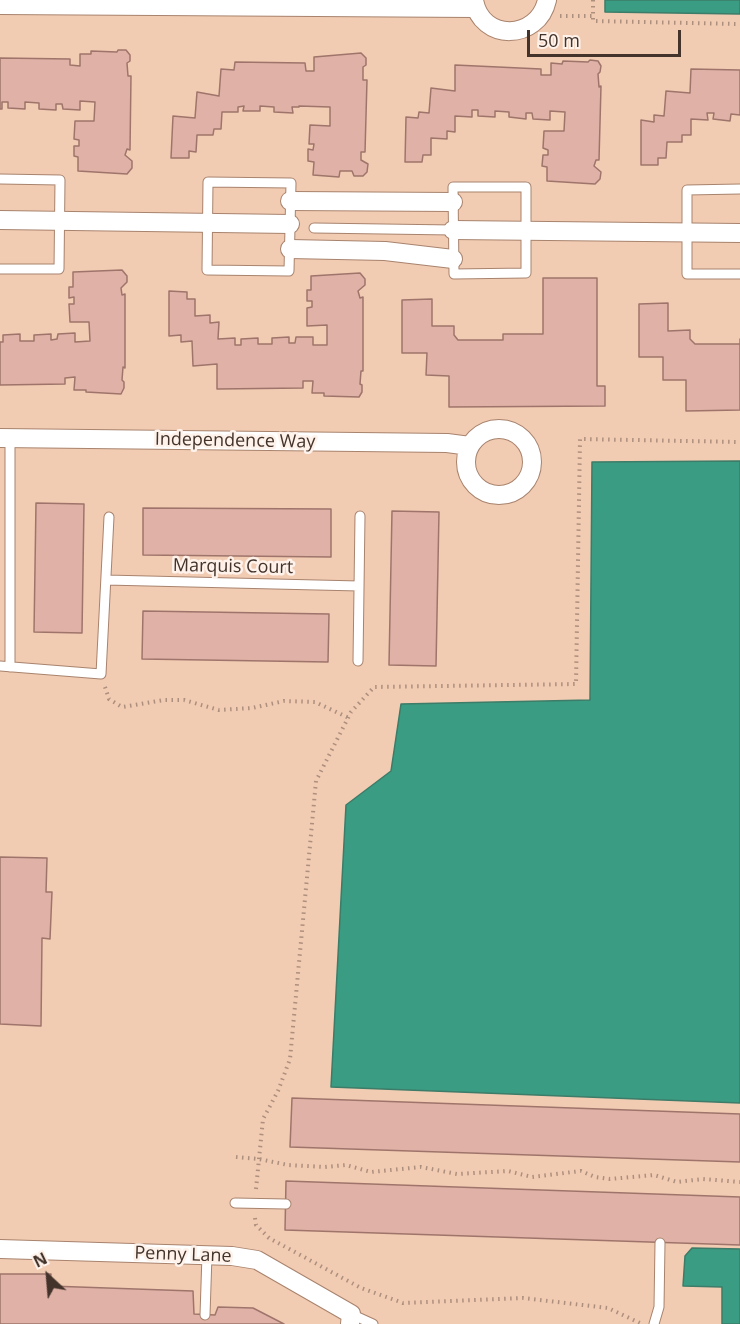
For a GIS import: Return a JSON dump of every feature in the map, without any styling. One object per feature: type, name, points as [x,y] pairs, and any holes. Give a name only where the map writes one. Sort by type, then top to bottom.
[{"type":"street","points":[[0,5],[474,4],[479,15],[489,25],[503,31],[518,31],[531,26],[545,8]]},
{"type":"street","points":[[290,201],[453,202]]},
{"type":"street","points":[[0,220],[290,224]]},
{"type":"street","points":[[453,230],[740,233]]},
{"type":"street","points":[[290,249],[385,251],[453,259]]},
{"type":"street","name":"Independence Way","points":[[5,438],[447,443],[470,446]]},
{"type":"street","name":"Penny Lane","points":[[0,1249],[232,1256],[256,1260],[350,1319]]},
{"type":"lane","points":[[0,179],[60,180],[59,269],[0,269]]},
{"type":"lane","points":[[208,182],[291,183],[290,201],[289,271],[207,270],[208,182]]},
{"type":"lane","points":[[453,187],[526,187],[526,273],[453,274],[453,230],[453,187]]},
{"type":"lane","points":[[740,189],[687,190],[687,274],[740,274]]},
{"type":"lane","points":[[314,228],[453,230]]},
{"type":"lane","points":[[5,438],[5,667],[102,674],[109,517]]},
{"type":"lane","points":[[358,661],[360,516]]},
{"type":"lane","name":"Marquis Court","points":[[106,580],[359,586]]},
{"type":"lane","points":[[235,1203],[286,1204]]},
{"type":"lane","points":[[654,1324],[659,1307],[660,1243]]},
{"type":"lane","points":[[205,1315],[207,1255]]},
{"type":"lane","points":[[350,1319],[373,1324]]},
{"type":"path","points":[[592,0],[593,21],[740,24]]},
{"type":"path","points":[[545,8],[593,16]]},
{"type":"path","points":[[643,1324],[608,1308],[523,1298],[403,1303],[361,1288],[269,1238],[256,1224],[254,1203],[263,1119],[278,1091],[290,1059],[316,781],[351,712],[375,687],[576,684],[580,440],[740,442]]},
{"type":"path","points":[[102,674],[109,699],[122,706],[164,700],[184,700],[219,710],[252,708],[284,701],[315,702],[349,718]]},
{"type":"path","points":[[236,1157],[288,1165],[325,1167],[346,1165],[371,1172],[421,1167],[457,1174],[508,1171],[532,1177],[581,1171],[595,1177],[610,1179],[654,1175],[677,1182],[703,1179],[740,1182]]},
{"type":"water","points":[[605,0],[740,0],[740,14],[605,12]]},
{"type":"water","points":[[740,461],[740,1103],[331,1087],[346,805],[391,771],[401,704],[590,700],[592,462]]},
{"type":"water","points":[[692,1248],[740,1249],[740,1324],[722,1324],[722,1287],[683,1286],[685,1256]]},
{"type":"building","points":[[126,50],[130,55],[130,61],[127,63],[128,76],[131,76],[130,150],[127,149],[125,155],[132,161],[132,168],[127,174],[78,171],[78,157],[74,156],[74,146],[79,146],[79,140],[74,139],[75,121],[94,121],[95,102],[80,101],[80,110],[63,109],[62,104],[56,104],[56,110],[39,109],[39,103],[25,102],[25,109],[8,108],[8,102],[2,102],[2,109],[0,109],[0,58],[70,59],[70,65],[80,66],[80,54],[91,54],[91,51],[117,52]]},
{"type":"building","points":[[361,53],[366,58],[363,80],[367,80],[365,152],[361,152],[361,160],[368,164],[367,172],[363,176],[354,176],[352,171],[340,171],[339,177],[313,175],[314,162],[308,161],[308,149],[313,150],[314,144],[309,144],[310,125],[330,126],[330,107],[292,107],[293,113],[274,112],[274,107],[260,106],[260,111],[243,111],[244,106],[238,107],[238,112],[222,112],[221,129],[214,129],[213,135],[197,135],[196,152],[189,151],[189,158],[171,158],[173,116],[195,118],[197,92],[219,96],[221,69],[234,70],[235,62],[305,63],[306,71],[314,71],[314,57]]},
{"type":"building","points":[[598,61],[601,66],[598,74],[599,87],[601,86],[599,160],[596,160],[594,166],[601,172],[600,179],[595,184],[547,181],[547,167],[542,166],[543,155],[548,155],[548,150],[543,148],[544,131],[564,131],[565,112],[550,111],[550,120],[533,119],[532,113],[526,113],[526,119],[509,117],[509,112],[495,111],[495,117],[478,116],[478,110],[472,110],[472,117],[455,116],[455,132],[447,131],[447,139],[431,138],[431,155],[423,155],[422,162],[405,162],[406,117],[418,118],[419,112],[429,113],[431,88],[455,91],[455,65],[541,69],[541,75],[551,75],[551,63],[588,62]]},
{"type":"building","points":[[691,69],[740,70],[740,115],[731,114],[730,121],[713,119],[714,113],[707,113],[708,120],[691,119],[691,135],[682,135],[682,142],[667,142],[666,158],[658,158],[658,165],[641,165],[641,120],[654,122],[654,115],[664,116],[666,91],[690,93]]},
{"type":"building","points":[[122,270],[127,276],[127,282],[121,288],[122,295],[125,294],[125,368],[123,367],[124,388],[121,394],[74,390],[75,377],[65,378],[65,384],[0,385],[0,342],[3,342],[3,335],[20,334],[20,341],[34,341],[34,335],[51,334],[51,340],[57,339],[58,334],[75,333],[75,342],[90,341],[89,322],[70,322],[69,304],[74,304],[74,297],[69,298],[69,287],[73,287],[73,272]]},
{"type":"building","points":[[360,273],[365,279],[365,285],[358,291],[360,298],[363,297],[363,371],[361,371],[360,384],[362,392],[359,397],[324,396],[324,393],[312,393],[313,381],[303,381],[303,388],[217,389],[217,364],[193,366],[192,341],[181,342],[181,335],[169,336],[169,291],[187,292],[187,299],[195,299],[195,316],[210,315],[210,323],[219,322],[218,339],[235,338],[235,345],[241,345],[241,339],[258,338],[258,344],[272,344],[272,338],[289,337],[289,343],[295,343],[296,337],[313,337],[313,345],[327,345],[327,325],[307,326],[307,308],[312,307],[312,301],[307,301],[307,290],[311,290],[311,276]]},
{"type":"building","points":[[543,278],[597,278],[597,386],[605,386],[605,406],[449,407],[449,376],[426,375],[427,353],[402,353],[402,300],[432,299],[432,326],[454,326],[454,335],[458,340],[503,340],[503,334],[543,334]]},
{"type":"building","points":[[668,303],[668,331],[690,330],[690,339],[695,344],[740,344],[740,410],[686,411],[686,380],[663,380],[663,357],[639,357],[639,304]]},
{"type":"building","points":[[36,503],[84,504],[82,633],[34,632]]},
{"type":"building","points":[[143,508],[331,509],[331,557],[143,555]]},
{"type":"building","points":[[392,511],[439,512],[436,666],[389,665]]},
{"type":"building","points":[[143,611],[329,614],[328,662],[142,659]]},
{"type":"building","points":[[0,857],[47,858],[46,892],[52,892],[50,939],[42,938],[41,1026],[0,1024]]},
{"type":"building","points":[[292,1098],[740,1114],[740,1162],[290,1147]]},
{"type":"building","points":[[286,1181],[740,1197],[740,1245],[285,1230]]},
{"type":"building","points":[[0,1274],[51,1274],[50,1286],[193,1291],[194,1314],[215,1315],[218,1307],[253,1308],[284,1324],[0,1324]]}]
